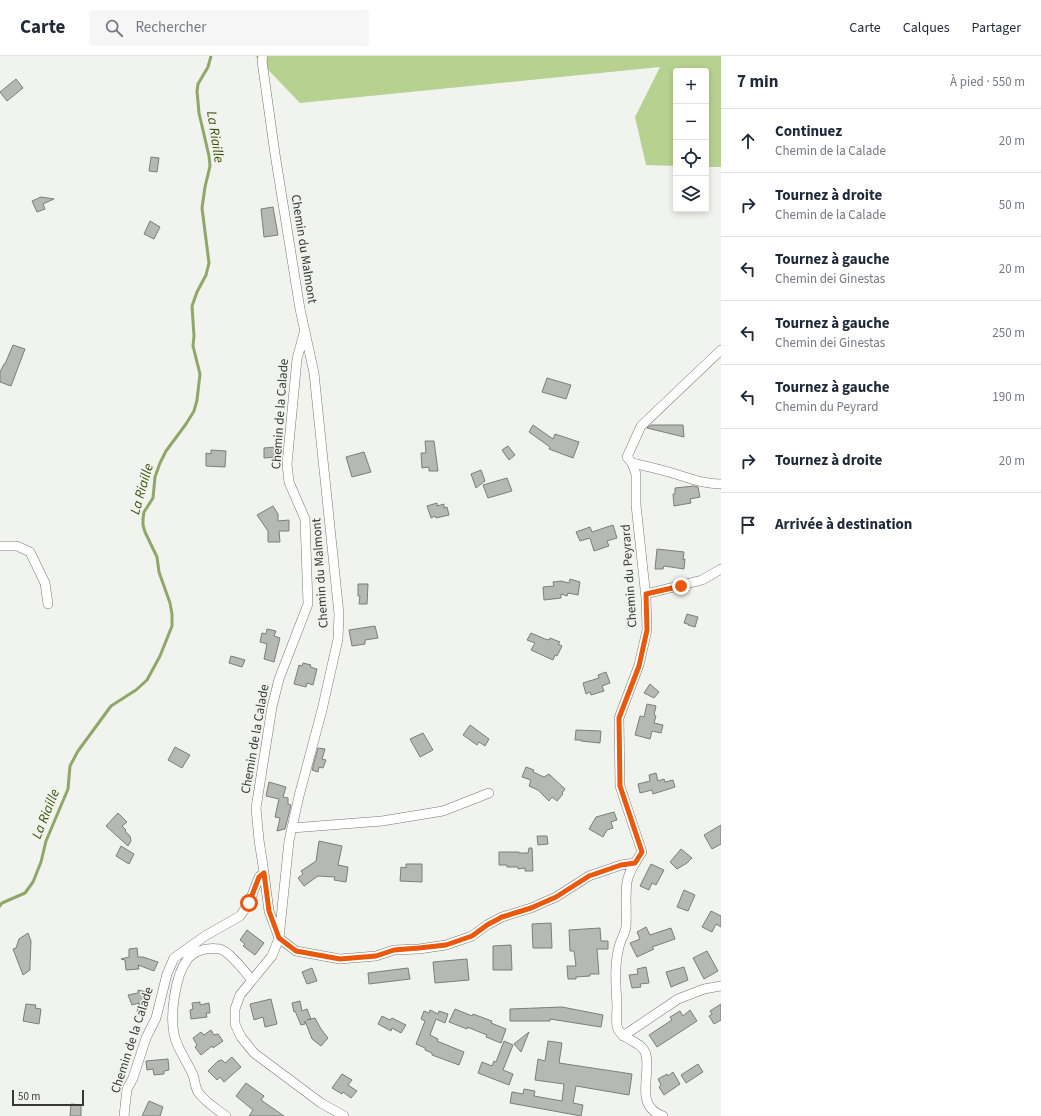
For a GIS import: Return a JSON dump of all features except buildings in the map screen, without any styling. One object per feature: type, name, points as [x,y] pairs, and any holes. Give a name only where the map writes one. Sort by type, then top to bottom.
[{"type":"street","name":"Chemin du Malmont","points":[[264,56],[262,61],[275,154],[300,310],[314,373],[339,614],[338,639],[289,841],[279,938],[272,956],[240,995],[235,1009],[235,1024],[241,1037],[254,1053],[321,1103],[344,1116]]},
{"type":"street","name":"Chemin de la Calade","points":[[279,938],[269,911],[256,808],[272,707],[280,679],[308,604],[305,519],[289,482],[287,464],[296,359],[305,331]]},
{"type":"street","name":"Chemin du Peyrard","points":[[623,1036],[617,1027],[616,964],[619,947],[626,929],[627,881],[642,852],[620,786],[619,718],[639,666],[647,630],[646,594],[636,505],[636,474],[632,463],[627,457],[641,426],[721,350]]},
{"type":"street","points":[[632,463],[704,483],[721,484]]},
{"type":"street","points":[[0,546],[16,546],[30,552],[45,583],[48,604]]},
{"type":"street","points":[[646,594],[702,580],[721,569]]},
{"type":"street","points":[[292,828],[382,821],[443,811],[489,793]]},
{"type":"street","points":[[279,938],[296,951],[340,959],[376,956],[394,950],[446,945],[472,936],[487,925],[502,917],[531,908],[556,897],[589,876],[621,865],[635,863]]},
{"type":"street","name":"Chemin de la Calade","points":[[124,1116],[127,1089],[133,1078],[146,1038],[156,1018],[167,974],[174,958],[205,936],[240,916],[249,903],[259,877],[264,873]]},
{"type":"street","points":[[226,1116],[209,1104],[198,1091],[193,1076],[180,1052],[174,1033],[173,1008],[179,976],[187,959],[202,949],[221,949],[234,959],[252,980]]},
{"type":"street","points":[[663,1116],[657,1114],[648,1104],[645,1091],[647,1065],[646,1053],[639,1044],[623,1036],[678,999],[704,989],[721,986]]},
{"type":"green space","points":[[255,56],[721,56],[721,167],[709,167],[709,68],[673,68],[673,166],[646,165],[635,117],[660,67],[300,103]]},
{"type":"waterway","name":"La Riaille","points":[[0,906],[2,903],[25,893],[33,882],[41,862],[46,841],[68,789],[70,766],[78,751],[111,706],[136,690],[147,680],[160,656],[172,626],[170,603],[159,572],[157,557],[145,532],[143,519],[144,512],[153,498],[155,477],[160,463],[166,451],[194,411],[197,400],[200,374],[193,346],[194,336],[192,306],[197,292],[206,275],[209,263],[202,208],[210,166],[199,113],[197,91],[198,84],[208,67],[211,56]]},
{"type":"route","points":[[249,903],[259,877],[264,873],[269,911],[279,938],[296,951],[340,959],[376,956],[394,950],[446,945],[472,936],[487,925],[502,917],[531,908],[556,897],[589,876],[621,865],[635,863],[642,852],[620,786],[619,718],[639,666],[647,630],[646,594],[681,586]]}]
